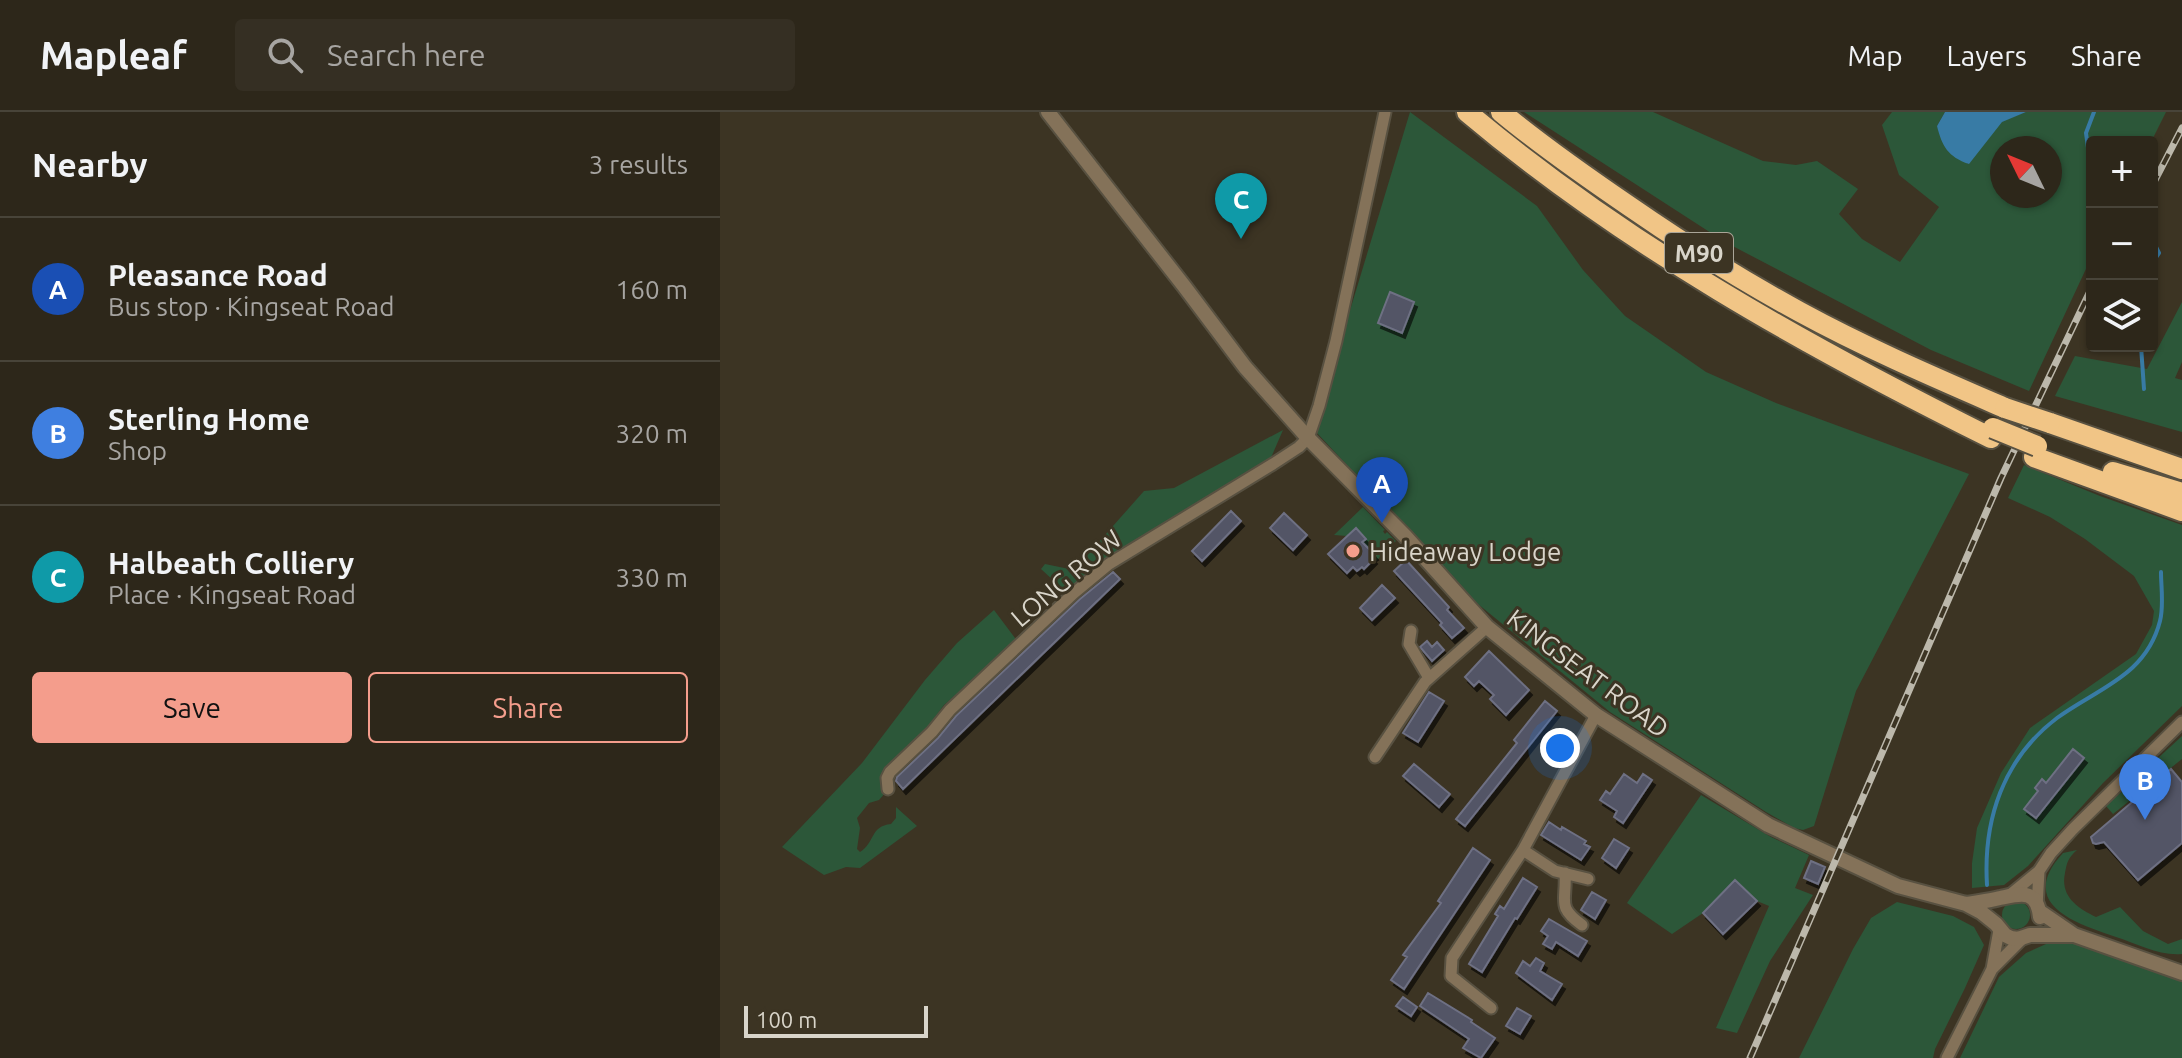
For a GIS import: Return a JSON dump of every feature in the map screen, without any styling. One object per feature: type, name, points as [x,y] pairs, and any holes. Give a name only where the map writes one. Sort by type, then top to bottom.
[{"type":"highway","name":"M90","points":[[1467,112],[1564,189],[1621,229],[1699,280],[1815,346],[1992,433],[2182,511]]},
{"type":"highway","name":"M90","points":[[1501,112],[1573,168],[1691,248],[1798,311],[1914,368],[2006,406],[2182,469]]},
{"type":"highway","name":"M90","points":[[2049,421],[2182,454]]},
{"type":"highway","name":"M90","points":[[2036,451],[2182,493]]},
{"type":"street","name":"KINGSEAT ROAD","points":[[1048,112],[1245,367],[1308,438],[1405,536],[1487,627],[1596,715],[1791,838],[1837,856],[1898,886],[1966,904],[2011,938],[2074,935]]},
{"type":"street","points":[[1308,438],[1336,341],[1385,112]]},
{"type":"street","name":"LONG ROW","points":[[888,789],[890,772],[950,710],[1074,593],[1109,564],[1273,464],[1308,438]]},
{"type":"street","points":[[1375,757],[1429,678],[1487,627]]},
{"type":"street","points":[[1411,631],[1409,644],[1429,678]]},
{"type":"street","points":[[1491,1008],[1451,976],[1452,958],[1523,850],[1596,715]]},
{"type":"street","points":[[1947,1058],[1992,969],[1997,951],[1996,910],[2039,871],[2073,829],[2182,722]]},
{"type":"street","points":[[1523,850],[1555,871],[1588,879]]},
{"type":"street","points":[[1992,969],[2038,924],[2039,871]]},
{"type":"street","points":[[1565,873],[1564,907],[1567,914],[1582,925]]},
{"type":"street","name":"KINGSEAT ROAD","points":[[1966,904],[2026,895],[2038,909],[2074,935],[2179,970]]},
{"type":"green space","points":[[1410,112],[1537,206],[1583,270],[1625,316],[1706,372],[1776,403],[1969,474],[1856,691],[1814,826],[1803,830],[1794,828],[1610,712],[1473,600],[1317,433],[1338,350]]},
{"type":"green space","points":[[1524,112],[1653,112],[1763,161],[1796,165],[1817,161],[1858,189],[1839,214],[1862,239],[1900,262],[1939,207],[1899,175],[1882,125],[1892,112],[1945,112],[1937,126],[1968,164],[1990,136],[1990,208],[2062,208],[2062,136],[1990,136],[2002,121],[2026,112],[2166,112],[2154,136],[2086,136],[2086,269],[2029,391],[1931,350],[1725,242]]},
{"type":"green space","points":[[2182,302],[2182,362],[2175,378],[2182,380],[2182,432],[2055,396],[2075,356],[2147,369]]},
{"type":"green space","points":[[1283,430],[1270,460],[1068,594],[1041,569],[1045,564],[1074,570],[1144,491],[1174,488]]},
{"type":"green space","points":[[2024,465],[2182,525],[2182,706],[2103,783],[2028,866],[2004,885],[1972,888],[1977,828],[2001,773],[2030,728],[2136,654],[2152,625],[2154,611],[2134,576],[2050,517],[2008,498]]},
{"type":"green space","points":[[1363,507],[1385,530],[1385,534],[1387,532],[1396,541],[1376,561],[1362,542],[1366,538],[1356,528],[1347,536],[1334,535]]},
{"type":"green space","points":[[994,610],[1018,642],[944,705],[913,747],[888,770],[886,792],[879,800],[869,803],[857,818],[860,828],[857,849],[860,852],[879,828],[891,824],[896,818],[896,807],[917,826],[860,868],[846,867],[824,875],[782,847],[862,763],[957,643]]},
{"type":"green space","points":[[2182,736],[2182,759],[2113,814],[2106,806]]},
{"type":"green space","points":[[1701,795],[1771,837],[1809,855],[1795,888],[1813,895],[1770,961],[1737,1033],[1716,1028],[1769,906],[1757,901],[1735,881],[1703,913],[1672,934],[1627,903]]},
{"type":"green space","points":[[2077,850],[2068,860],[2064,881],[2068,895],[2082,910],[2096,917],[2120,907],[2143,931],[2168,944],[2182,939],[2182,954],[2157,951],[2100,931],[2056,909],[2048,898],[2046,886],[2050,871],[2063,853]]},
{"type":"green space","points":[[2016,901],[2026,905],[2030,915],[2026,925],[2016,929],[2006,925],[2002,915],[2006,905]]},
{"type":"green space","points":[[1897,902],[1953,916],[1974,927],[1984,945],[1933,1058],[1799,1058],[1871,918]]},
{"type":"green space","points":[[2055,940],[2073,942],[2182,980],[2182,1058],[1960,1058],[1999,977],[2026,953]]},
{"type":"water","points":[[1945,112],[2026,112],[2002,122],[1969,164],[1947,150],[1937,126]]},
{"type":"building","points":[[1390,292],[1414,302],[1402,333],[1378,323]]},
{"type":"building","points":[[1231,511],[1241,521],[1202,561],[1192,551]]},
{"type":"building","points":[[1284,513],[1307,535],[1293,550],[1270,528]]},
{"type":"building","points":[[1356,528],[1366,539],[1362,542],[1375,555],[1364,569],[1362,567],[1357,571],[1353,567],[1347,573],[1328,554]]},
{"type":"building","points":[[1406,560],[1464,628],[1452,638],[1394,571]]},
{"type":"building","points":[[1113,572],[1120,579],[903,789],[896,781],[897,777],[956,716],[1080,599]]},
{"type":"building","points":[[1382,585],[1395,598],[1372,620],[1360,608]]},
{"type":"building","points":[[1427,641],[1432,647],[1437,642],[1444,650],[1432,661],[1420,647]]},
{"type":"building","points":[[1489,651],[1529,690],[1506,715],[1490,699],[1494,695],[1479,681],[1474,686],[1465,677]]},
{"type":"building","points":[[1429,692],[1444,701],[1418,742],[1403,733]]},
{"type":"building","points":[[1545,701],[1557,711],[1465,826],[1456,819],[1517,743],[1514,740]]},
{"type":"building","points":[[2073,749],[2084,758],[2036,818],[2024,809],[2038,791],[2035,788],[2042,779],[2046,783]]},
{"type":"building","points":[[1414,764],[1450,794],[1439,807],[1403,776]]},
{"type":"building","points":[[2171,769],[2182,782],[2182,843],[2138,880],[2104,842],[2093,843],[2091,837]]},
{"type":"building","points":[[1624,774],[1637,783],[1643,774],[1652,780],[1623,823],[1614,817],[1617,811],[1600,800],[1606,791],[1610,794]]},
{"type":"building","points":[[1549,822],[1586,841],[1584,844],[1590,847],[1581,860],[1541,835]]},
{"type":"building","points":[[1614,839],[1629,848],[1616,868],[1602,858]]},
{"type":"building","points":[[1473,848],[1490,860],[1404,989],[1391,980],[1407,957],[1403,955],[1441,903],[1438,901]]},
{"type":"building","points":[[1811,861],[1825,867],[1818,884],[1804,878]]},
{"type":"building","points":[[1523,878],[1537,887],[1482,972],[1469,964],[1498,916],[1495,914],[1500,906],[1504,909]]},
{"type":"building","points":[[1735,880],[1757,901],[1723,934],[1703,913]]},
{"type":"building","points":[[1592,892],[1606,900],[1595,919],[1581,910]]},
{"type":"building","points":[[1549,919],[1587,941],[1578,956],[1556,942],[1552,949],[1543,944],[1548,936],[1541,931]]},
{"type":"building","points":[[1536,958],[1544,963],[1540,971],[1562,984],[1552,1000],[1516,973],[1523,961],[1530,966]]},
{"type":"building","points":[[1428,993],[1495,1038],[1481,1058],[1463,1048],[1469,1039],[1420,1006]]},
{"type":"building","points":[[1403,997],[1417,1007],[1411,1016],[1396,1006]]},
{"type":"building","points":[[1517,1008],[1531,1016],[1520,1034],[1506,1026]]},
{"type":"waterway","points":[[2086,136],[2094,112]]},
{"type":"waterway","points":[[2141,352],[2144,389]]},
{"type":"waterway","points":[[1987,885],[1993,814],[2010,772],[2038,734],[2057,718],[2119,679],[2144,655],[2160,621],[2161,572]]},
{"type":"railway","points":[[2158,174],[2182,128]]},
{"type":"railway","points":[[1750,1058],[2001,478],[2086,300]]},
{"type":"place","name":"Halbeath Colliery","points":[[1241,239]]},
{"type":"place","name":"Pleasance Road","points":[[1382,523]]},
{"type":"place","name":"Hideaway Lodge","points":[[1353,551]]},
{"type":"place","name":"Sterling Home","points":[[2145,820]]}]
